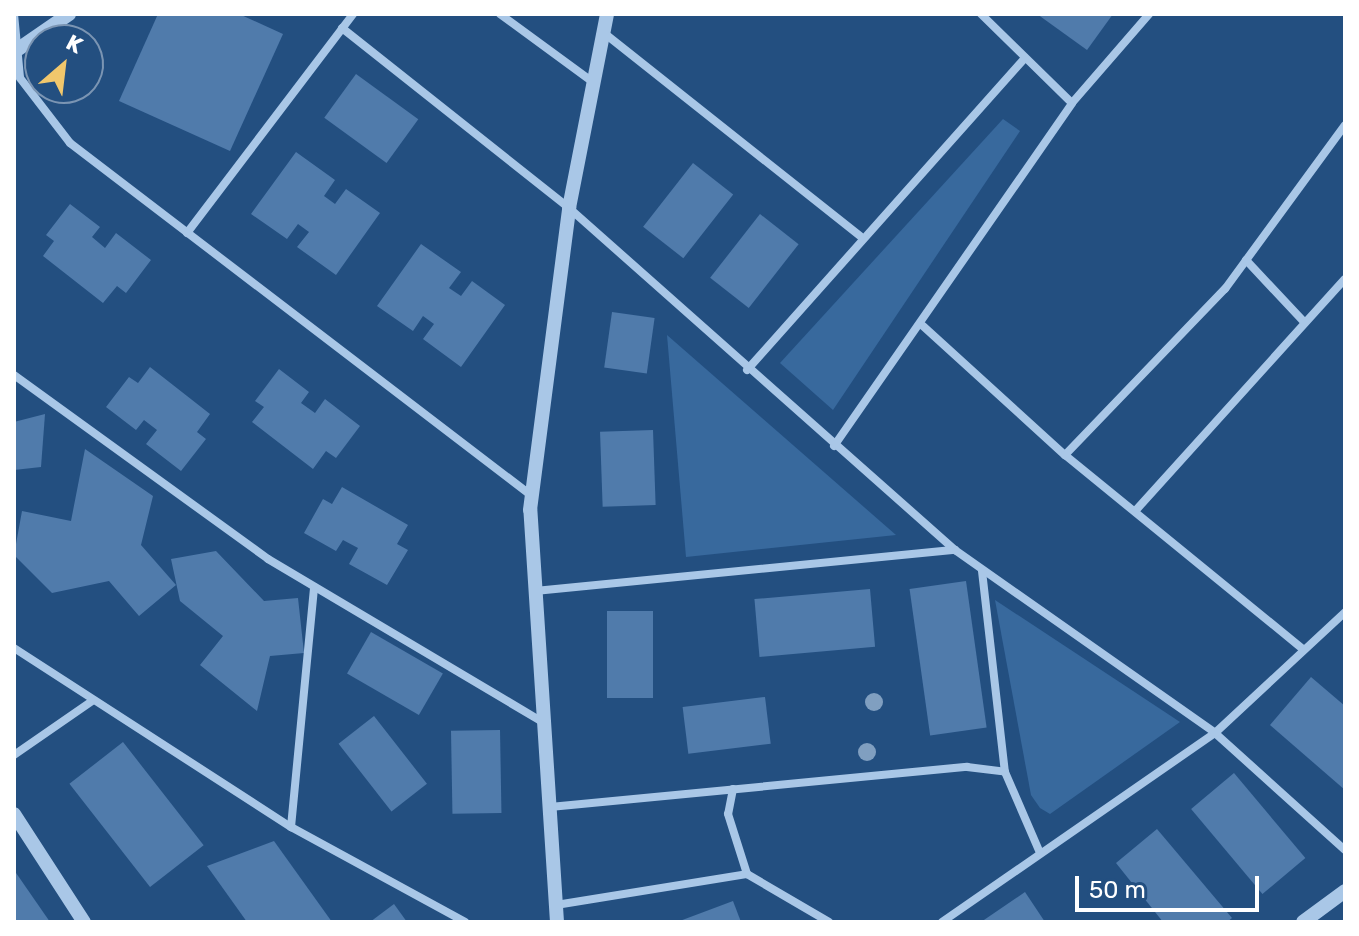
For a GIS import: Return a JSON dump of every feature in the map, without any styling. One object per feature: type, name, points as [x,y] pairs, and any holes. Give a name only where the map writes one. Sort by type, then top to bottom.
[{"type":"street","points":[[14,14],[15,52],[20,78],[70,143],[532,496]]},
{"type":"street","points":[[15,52],[69,14]]},
{"type":"street","points":[[187,233],[353,14]]},
{"type":"street","points":[[500,14],[595,83]]},
{"type":"street","points":[[557,922],[535,591],[532,496],[569,208],[607,14]]},
{"type":"street","points":[[981,14],[1072,103]]},
{"type":"street","points":[[834,446],[923,326],[1072,103],[1149,14]]},
{"type":"street","points":[[342,28],[569,208],[747,370],[955,550],[1215,733],[1345,850]]},
{"type":"street","points":[[604,33],[860,236]]},
{"type":"street","points":[[747,370],[860,236],[1025,58]]},
{"type":"street","points":[[1065,455],[1246,260],[1345,125]]},
{"type":"street","points":[[1246,260],[1303,321]]},
{"type":"street","points":[[1137,509],[1303,321],[1345,279]]},
{"type":"street","points":[[923,326],[1065,455],[1137,509],[1303,649]]},
{"type":"street","points":[[14,375],[314,587],[544,723]]},
{"type":"street","points":[[535,591],[955,550]]},
{"type":"street","points":[[982,571],[1005,772],[1040,853]]},
{"type":"street","points":[[291,827],[314,587]]},
{"type":"street","points":[[942,922],[1215,733],[1345,612]]},
{"type":"street","points":[[14,648],[291,827],[465,922]]},
{"type":"street","points":[[14,755],[92,701]]},
{"type":"street","points":[[550,807],[967,767],[1005,772]]},
{"type":"street","points":[[733,789],[728,814],[747,874]]},
{"type":"street","points":[[14,814],[84,922]]},
{"type":"street","points":[[556,905],[747,874],[829,922]]},
{"type":"street","points":[[1303,922],[1345,891]]},
{"type":"shaded area","points":[[1003,119],[1020,131],[833,410],[780,363]]},
{"type":"shaded area","points":[[667,335],[896,535],[686,557]]},
{"type":"shaded area","points":[[995,600],[1180,722],[1050,814],[1040,808],[1031,795]]},
{"type":"building","points":[[158,14],[239,14],[283,34],[230,151],[119,101]]},
{"type":"building","points":[[1037,14],[1113,14],[1087,50]]},
{"type":"building","points":[[356,74],[418,119],[387,163],[324,118]]},
{"type":"building","points":[[296,152],[335,180],[324,196],[335,204],[346,189],[380,213],[336,275],[297,247],[309,232],[298,224],[287,239],[251,214]]},
{"type":"building","points":[[693,163],[733,194],[683,258],[643,227]]},
{"type":"building","points":[[70,204],[100,227],[92,237],[105,248],[116,233],[151,260],[126,293],[117,286],[103,303],[43,256],[54,241],[46,235]]},
{"type":"building","points":[[760,214],[799,244],[749,308],[710,278]]},
{"type":"building","points":[[421,244],[461,272],[449,288],[461,296],[472,281],[505,305],[461,367],[423,339],[434,324],[423,316],[413,331],[377,306]]},
{"type":"building","points":[[612,312],[655,318],[647,373],[604,367]]},
{"type":"building","points":[[150,367],[210,414],[197,432],[206,439],[181,471],[146,444],[157,430],[144,420],[136,430],[106,407],[129,377],[138,383]]},
{"type":"building","points":[[279,369],[309,392],[301,403],[315,413],[325,399],[360,426],[336,458],[326,451],[313,469],[252,422],[264,407],[255,401]]},
{"type":"building","points":[[45,414],[41,467],[14,470],[14,422]]},
{"type":"building","points":[[653,430],[656,505],[603,507],[600,432]]},
{"type":"building","points":[[85,449],[153,496],[141,545],[176,585],[139,616],[109,581],[52,593],[14,555],[22,511],[71,521]]},
{"type":"building","points":[[342,487],[408,525],[397,544],[408,550],[387,585],[349,564],[358,548],[343,540],[336,551],[304,533],[323,499],[332,504]]},
{"type":"building","points":[[216,551],[264,601],[298,598],[304,653],[270,656],[257,711],[200,665],[223,636],[180,601],[171,559]]},
{"type":"building","points":[[966,581],[987,728],[930,735],[910,589]]},
{"type":"building","points":[[870,589],[875,647],[759,657],[754,599]]},
{"type":"building","points":[[607,611],[653,611],[653,698],[607,698]]},
{"type":"building","points":[[371,632],[443,674],[419,715],[347,674]]},
{"type":"building","points":[[1311,677],[1345,706],[1345,790],[1270,725]]},
{"type":"building","points":[[765,697],[771,744],[688,754],[683,707]]},
{"type":"building","points":[[374,716],[427,784],[391,811],[339,744]]},
{"type":"building","points":[[500,730],[501,813],[452,814],[451,731]]},
{"type":"building","points":[[123,742],[204,845],[150,887],[69,784]]},
{"type":"building","points":[[1234,773],[1305,858],[1262,894],[1191,809]]},
{"type":"building","points":[[1157,829],[1232,918],[1227,922],[1163,922],[1116,863]]},
{"type":"building","points":[[274,841],[332,922],[247,922],[207,866]]},
{"type":"building","points":[[14,870],[50,922],[14,922]]},
{"type":"building","points":[[1025,892],[1045,922],[981,922]]},
{"type":"building","points":[[733,901],[741,922],[677,922]]},
{"type":"building","points":[[394,904],[407,922],[370,922]]}]
